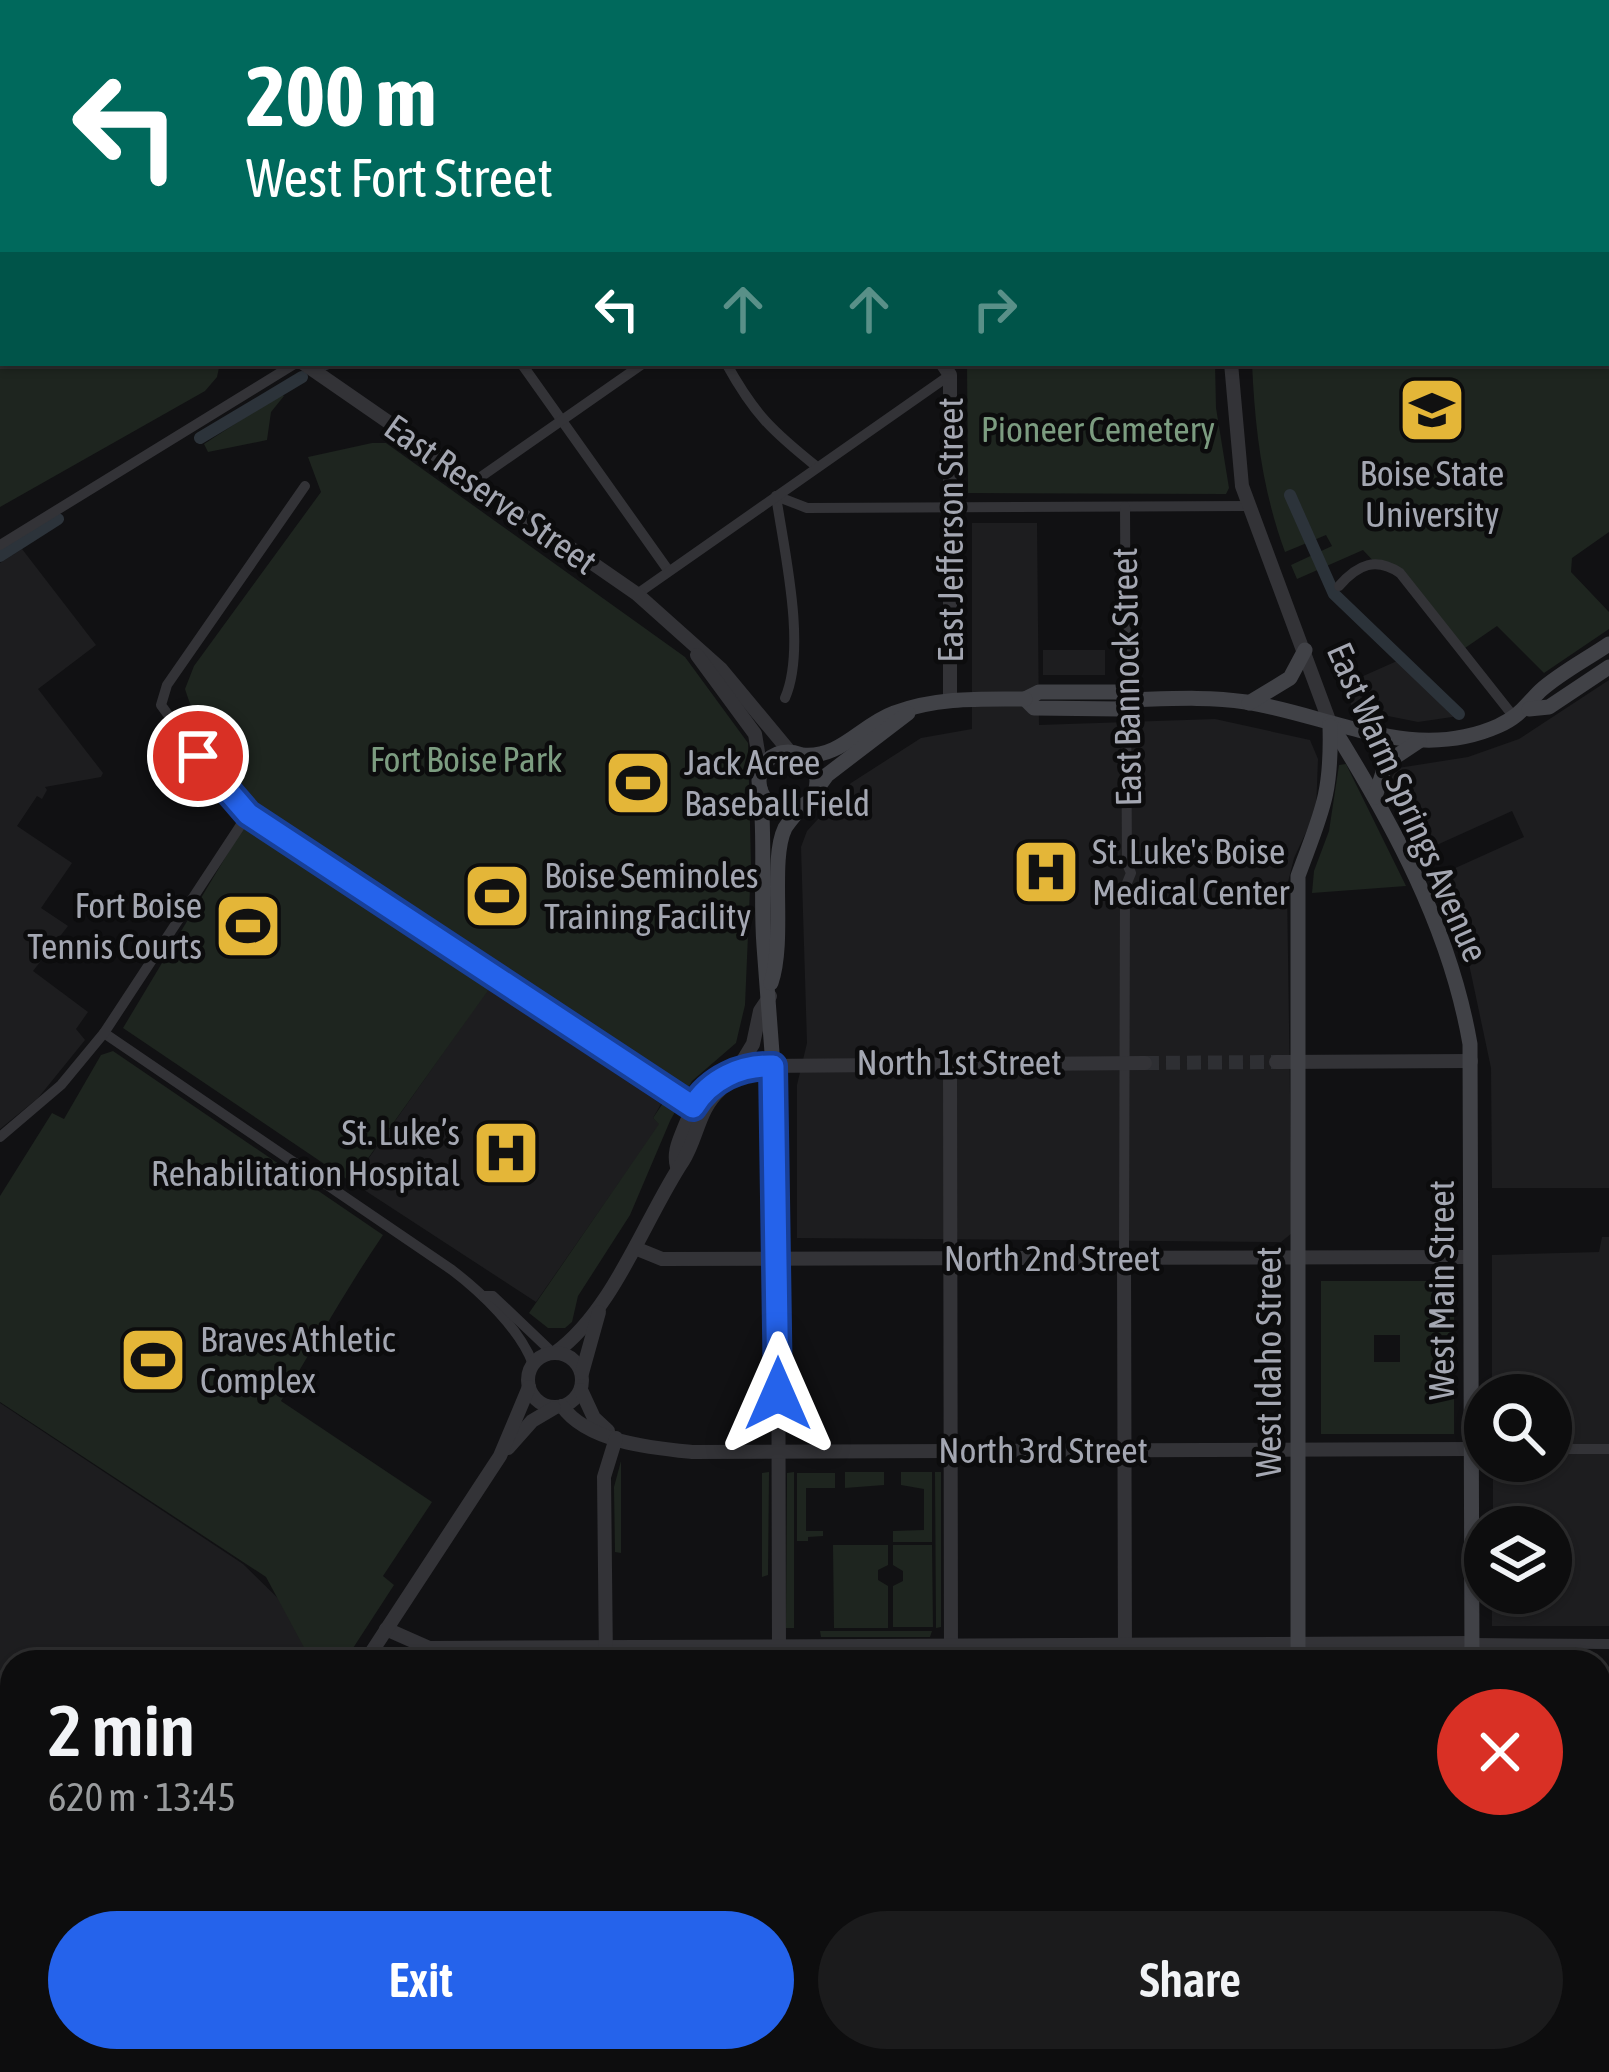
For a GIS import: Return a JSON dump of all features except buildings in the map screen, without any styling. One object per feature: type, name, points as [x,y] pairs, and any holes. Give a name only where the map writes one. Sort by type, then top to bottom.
[{"type":"main road","points":[[1521,713],[1539,692],[1609,644]]},
{"type":"main road","points":[[1249,703],[1290,678],[1305,650]]},
{"type":"main road","points":[[1566,673],[1577,675],[1600,662],[1609,665]]},
{"type":"main road","points":[[773,1066],[760,779],[772,756],[823,754],[888,716],[914,707],[950,699],[1025,699],[1040,692],[1120,692],[1125,700],[1212,698],[1330,722],[1358,733],[1419,741],[1458,739],[1521,713],[1550,707],[1609,665]]},
{"type":"main road","points":[[770,991],[778,963],[784,830],[827,775],[914,707]]},
{"type":"main road","name":"East Warm Springs Avenue","points":[[1330,722],[1375,797],[1454,966],[1471,1061]]},
{"type":"main road","name":"West Idaho Street","points":[[1298,1650],[1298,876],[1330,785],[1330,722]]},
{"type":"main road","points":[[1375,797],[1386,763],[1419,741]]},
{"type":"main road","points":[[796,753],[814,767],[809,799]]},
{"type":"main road","points":[[760,779],[777,808],[809,799]]},
{"type":"main road","name":"West Main Street","points":[[1471,1061],[1475,1374]]},
{"type":"main road","name":"West Main Street","points":[[1472,1650],[1477,1482]]},
{"type":"street","points":[[0,545],[294,366]]},
{"type":"street","name":"East Reserve Street","points":[[303,366],[637,594],[721,669],[796,753]]},
{"type":"street","points":[[522,366],[668,571]]},
{"type":"street","points":[[472,483],[640,366]]},
{"type":"street","points":[[728,366],[751,408],[817,467]]},
{"type":"street","name":"East Warm Springs Avenue","points":[[1232,366],[1233,413],[1248,506],[1330,722]]},
{"type":"street","points":[[637,594],[946,369]]},
{"type":"street","name":"East Jefferson Street","points":[[946,369],[950,699]]},
{"type":"street","points":[[305,486],[167,685],[161,705],[248,814],[693,1107]]},
{"type":"street","points":[[776,496],[807,508],[1248,506]]},
{"type":"street","points":[[776,496],[793,608],[790,685],[785,698]]},
{"type":"street","name":"East Bannock Street","points":[[1124,1258],[1125,888],[1131,873],[1127,864],[1125,507]]},
{"type":"street","points":[[1339,586],[1350,573],[1374,562],[1386,563],[1400,573],[1521,713]]},
{"type":"street","name":"East Reserve Street","points":[[677,627],[755,734],[760,779]]},
{"type":"street","points":[[0,1137],[61,1085],[104,1033],[248,814]]},
{"type":"street","points":[[533,1364],[574,1336],[635,1248],[685,1159],[702,1112],[753,1044],[770,991]]},
{"type":"street","points":[[104,1033],[421,1246],[484,1296],[516,1331],[533,1364],[529,1387],[500,1456]]},
{"type":"street","points":[[1276,1062],[1471,1061]]},
{"type":"street","points":[[950,1062],[951,1650]]},
{"type":"street","name":"North 1st Street","points":[[736,1072],[758,1066],[1145,1063]]},
{"type":"street","points":[[773,1066],[779,1650]]},
{"type":"street","points":[[677,1166],[674,1156],[693,1107],[708,1088],[736,1072]]},
{"type":"street","name":"North 2nd Street","points":[[635,1248],[662,1259],[1471,1257]]},
{"type":"street","points":[[1124,1258],[1125,1650]]},
{"type":"street","points":[[484,1296],[493,1297],[554,1353],[574,1360],[582,1373]]},
{"type":"street","points":[[604,1296],[581,1390],[594,1418],[616,1438],[604,1477],[606,1650]]},
{"type":"street","points":[[529,1387],[540,1402],[560,1407]]},
{"type":"street","points":[[373,1650],[500,1456],[532,1421],[581,1390]]},
{"type":"street","name":"North 3rd Street","points":[[560,1407],[594,1430],[616,1438],[692,1452],[1464,1449]]},
{"type":"street","points":[[1572,1449],[1609,1449]]},
{"type":"street","points":[[386,1630],[420,1650]]},
{"type":"street","points":[[1350,1650],[1472,1643],[1609,1644]]},
{"type":"street","points":[[1028,1650],[1125,1645],[1233,1650]]},
{"type":"shaded area","name":"St. Luke's Boise Medical Center","points":[[972,523],[1037,523],[1039,725],[1215,719],[1310,740],[1318,759],[1316,811],[1287,886],[1292,1233],[1281,1242],[797,1238],[797,1085],[807,1043],[801,847],[807,831],[851,783],[921,738],[972,729]]},
{"type":"shaded area","points":[[22,549],[96,645],[38,689],[103,773],[45,787],[42,799],[37,796],[17,826],[72,863],[41,908],[68,926],[33,971],[88,1012],[76,1029],[85,1040],[38,1098],[0,1129],[0,563]]},
{"type":"shaded area","points":[[1043,650],[1105,650],[1105,675],[1043,675]]},
{"type":"shaded area","points":[[1397,661],[1459,716],[1418,722],[1353,709],[1343,685]]},
{"type":"shaded area","points":[[1609,680],[1609,1188],[1492,1188],[1491,1068],[1469,964],[1431,879],[1524,837],[1512,811],[1419,853],[1386,785],[1398,768],[1468,757],[1519,739]]},
{"type":"shaded area","name":"St. Luke’s Rehabilitation Hospital","points":[[488,989],[661,1104],[653,1118],[660,1124],[536,1302],[352,1182]]},
{"type":"shaded area","points":[[1602,1237],[1609,1237],[1609,1626],[1492,1626],[1492,1614],[1572,1614],[1572,1506],[1493,1506],[1493,1482],[1572,1482],[1572,1374],[1492,1374],[1492,1255],[1599,1252]]},
{"type":"shaded area","points":[[0,1403],[243,1564],[331,1650],[0,1650]]},
{"type":"green space","points":[[0,366],[219,366],[205,391],[0,507]]},
{"type":"green space","name":"Pioneer Cemetery","points":[[967,366],[1215,366],[1226,494],[968,493]]},
{"type":"green space","name":"Boise State University","points":[[1252,366],[1609,366],[1609,532],[1572,558],[1571,572],[1609,612],[1609,629],[1544,673],[1497,626],[1465,648],[1384,562],[1377,565],[1363,550],[1297,579],[1291,565],[1332,546],[1326,535],[1285,552],[1261,459]]},
{"type":"green space","points":[[281,394],[271,412],[267,440],[208,452],[204,444]]},
{"type":"green space","name":"Fort Boise Park","points":[[386,443],[685,657],[748,743],[751,865],[745,1005],[736,1043],[692,1081],[630,1215],[578,1296],[572,1322],[565,1328],[548,1328],[529,1313],[659,1124],[653,1118],[675,1085],[559,1005],[502,971],[351,1182],[123,1028],[258,803],[223,765],[197,720],[185,689],[194,666],[321,492],[308,457]]},
{"type":"green space","points":[[1346,764],[1406,886],[1312,893],[1314,871],[1329,831],[1339,765]]},
{"type":"green space","name":"Braves Athletic Complex","points":[[113,1051],[383,1235],[281,1401],[432,1502],[383,1576],[394,1585],[352,1650],[305,1650],[266,1577],[0,1402],[0,1196],[52,1113],[64,1119],[101,1055]]},
{"type":"green space","points":[[1321,1281],[1454,1281],[1454,1434],[1321,1434]],"holes":[[[1374,1335],[1400,1335],[1400,1362],[1374,1362]]]},
{"type":"green space","points":[[621,1461],[621,1553],[615,1552],[614,1487]]},
{"type":"green space","points":[[769,1472],[768,1575],[762,1577],[762,1473]]},
{"type":"green space","points":[[794,1472],[794,1628],[786,1628],[787,1473]]},
{"type":"green space","points":[[845,1472],[884,1472],[884,1485],[845,1488]]},
{"type":"green space","points":[[901,1472],[932,1472],[932,1542],[893,1542],[893,1531],[924,1530],[924,1489],[901,1485]]},
{"type":"green space","points":[[935,1472],[941,1472],[941,1627],[936,1628]]},
{"type":"green space","points":[[797,1473],[835,1473],[835,1488],[806,1488],[806,1531],[823,1531],[823,1536],[808,1537],[808,1541],[797,1541]]},
{"type":"green space","points":[[833,1545],[888,1545],[888,1565],[878,1570],[878,1580],[888,1586],[888,1628],[834,1628]]},
{"type":"green space","points":[[893,1545],[932,1545],[933,1627],[893,1627],[893,1586],[903,1581],[903,1571],[893,1565]]},
{"type":"green space","points":[[820,1631],[932,1631],[930,1637],[821,1637]]},
{"type":"waterway","points":[[200,438],[302,377]]},
{"type":"waterway","points":[[1290,495],[1334,594],[1459,714]]},
{"type":"waterway","points":[[0,556],[58,519]]},
{"type":"tunnel","points":[[1145,1063],[1276,1062]]},
{"type":"place","name":"Boise State University","points":[[1432,410]]},
{"type":"place","name":"Jack Acree Baseball Field","points":[[638,783]]},
{"type":"place","name":"St. Luke's Boise Medical Center","points":[[1046,872]]},
{"type":"place","name":"Boise Seminoles Training Facility","points":[[497,896]]},
{"type":"place","name":"Fort Boise Tennis Courts","points":[[248,926]]},
{"type":"place","name":"St. Luke’s Rehabilitation Hospital","points":[[506,1153]]},
{"type":"place","name":"Braves Athletic Complex","points":[[153,1360]]},
{"type":"route","points":[[198,756],[248,814],[693,1107],[722,1077],[773,1066],[778,1394]]}]
